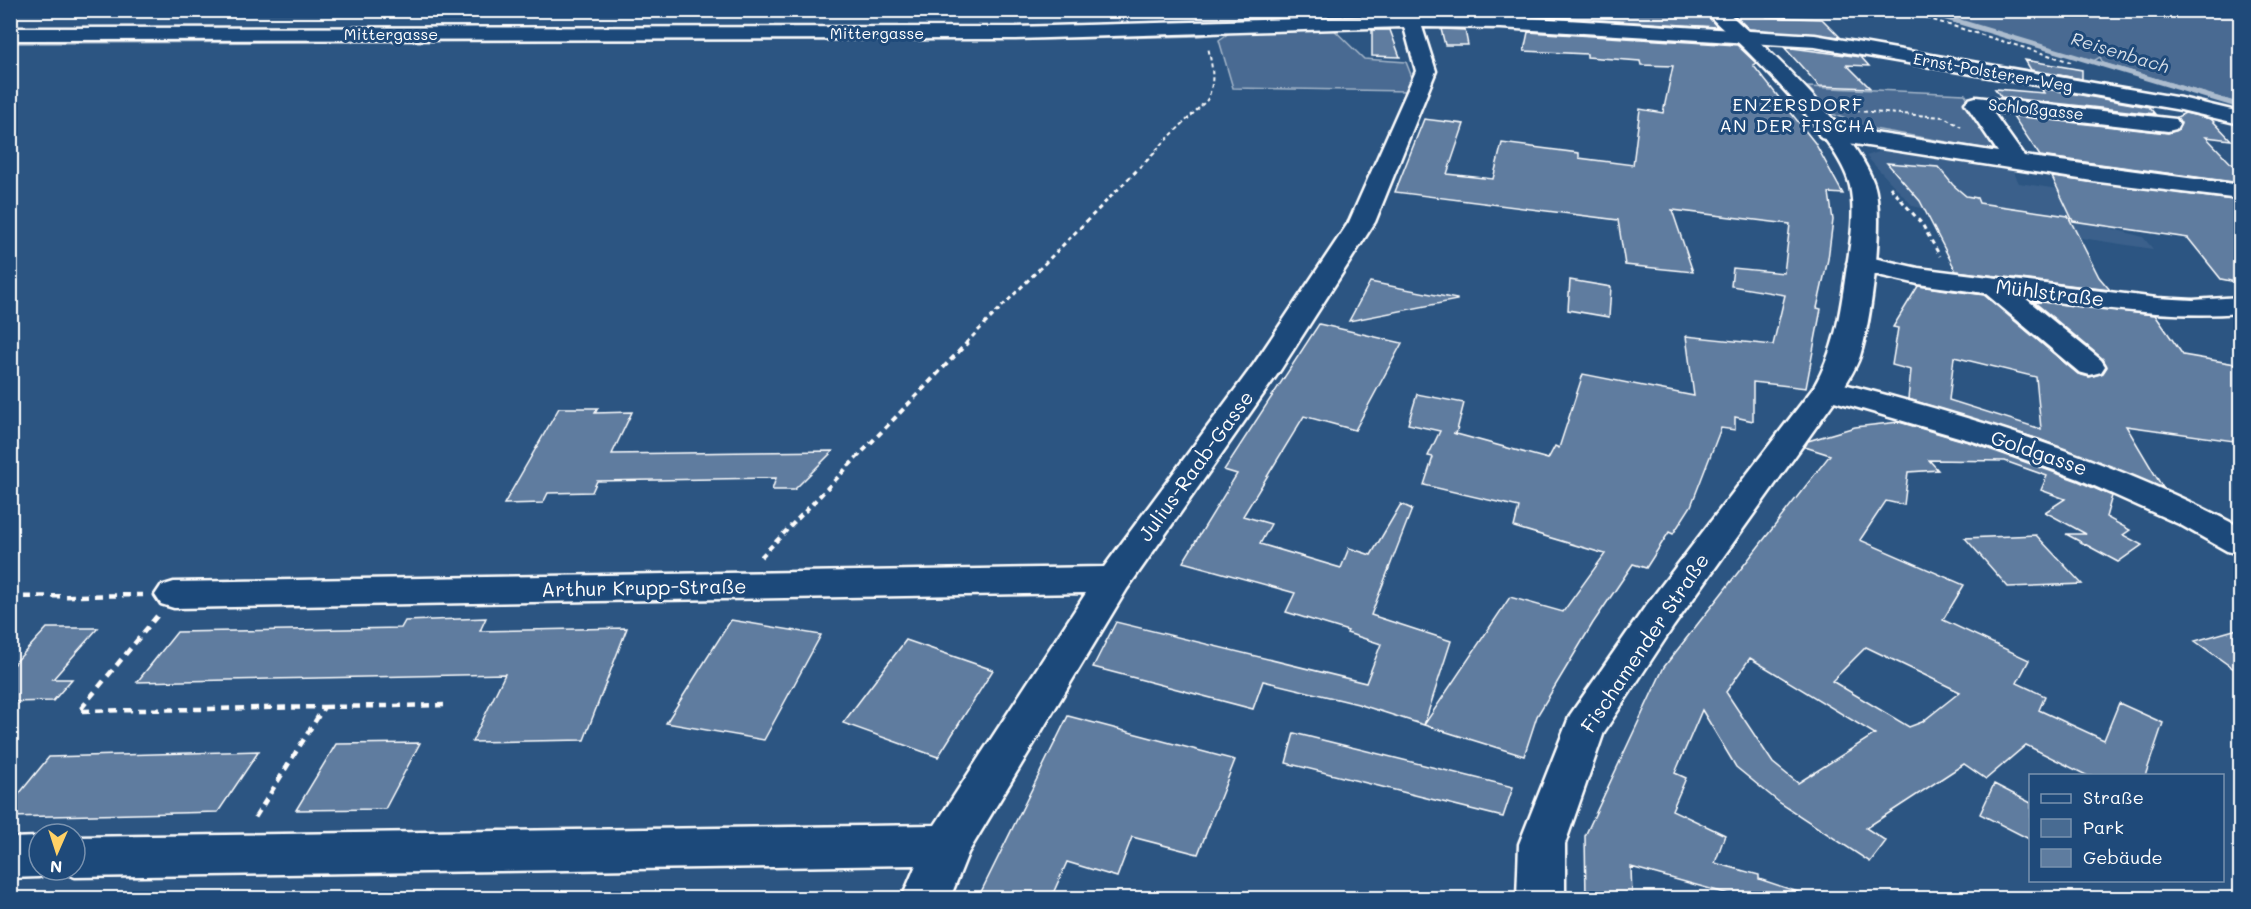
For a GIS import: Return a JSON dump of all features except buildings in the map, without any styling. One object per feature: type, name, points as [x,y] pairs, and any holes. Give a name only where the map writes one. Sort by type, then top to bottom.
[{"type":"street","points":[[1714,10],[1743,36],[1829,133],[2016,162],[2241,192]]},
{"type":"street","name":"Mittergasse","points":[[10,34],[1016,33],[1203,29],[1409,16],[1743,36]]},
{"type":"street","name":"Julius-Raab-Gasse","points":[[926,898],[948,844],[1114,580],[1266,369],[1362,222],[1426,72],[1409,16]]},
{"type":"street","name":"Ernst-Polsterer-Weg","points":[[1743,36],[1815,41],[2181,104],[2241,118]]},
{"type":"street","name":"Schloßgasse","points":[[2016,162],[1976,103],[2168,124]]},
{"type":"street","name":"Fischamender Straße","points":[[1541,898],[1542,844],[1585,727],[1659,617],[1818,401],[1845,357],[1860,263],[1865,204],[1862,185],[1829,133]]},
{"type":"street","name":"Mühlstraße","points":[[1860,263],[1918,276],[2157,306],[2193,308],[2241,304]]},
{"type":"street","points":[[1995,286],[2090,366]]},
{"type":"street","name":"Goldgasse","points":[[1818,401],[2059,458],[2125,484],[2241,542]]},
{"type":"street","name":"Arthur Krupp-Straße","points":[[174,595],[1114,580]]},
{"type":"street","points":[[87,857],[948,844]]},
{"type":"street","points":[[10,858],[27,857]]},
{"type":"path","points":[[1900,10],[2080,65]]},
{"type":"path","points":[[732,587],[1053,253],[1207,100],[1215,80],[1203,29]]},
{"type":"path","points":[[1841,110],[1944,117],[1952,120],[1962,129]]},
{"type":"path","points":[[1884,180],[1922,224],[1941,258]]},
{"type":"path","points":[[10,597],[174,595]]},
{"type":"path","points":[[174,595],[79,711],[449,705]]},
{"type":"path","points":[[232,855],[324,707]]},
{"type":"shaded area","points":[[1882,151],[1970,161],[2013,171],[2019,183],[2058,189],[2106,227],[2143,237],[2153,249],[1991,224],[1913,206],[1866,156]]},
{"type":"green space","points":[[1928,11],[2240,11],[2240,104],[2103,63],[2100,57],[2092,62]]},
{"type":"green space","points":[[1324,20],[1364,59],[1406,62],[1413,80],[1408,91],[1233,88],[1219,40],[1229,33],[1198,36],[1032,40],[11,43],[11,31],[1001,30]]},
{"type":"green space","points":[[1808,87],[1965,94],[2004,152],[1868,128],[1830,113]]},
{"type":"waterway","name":"Reisenbach","points":[[1920,10],[2240,106]]},
{"type":"district","name":"ENZERSDORF AN DER FISCHA","points":[[1798,115]]}]
